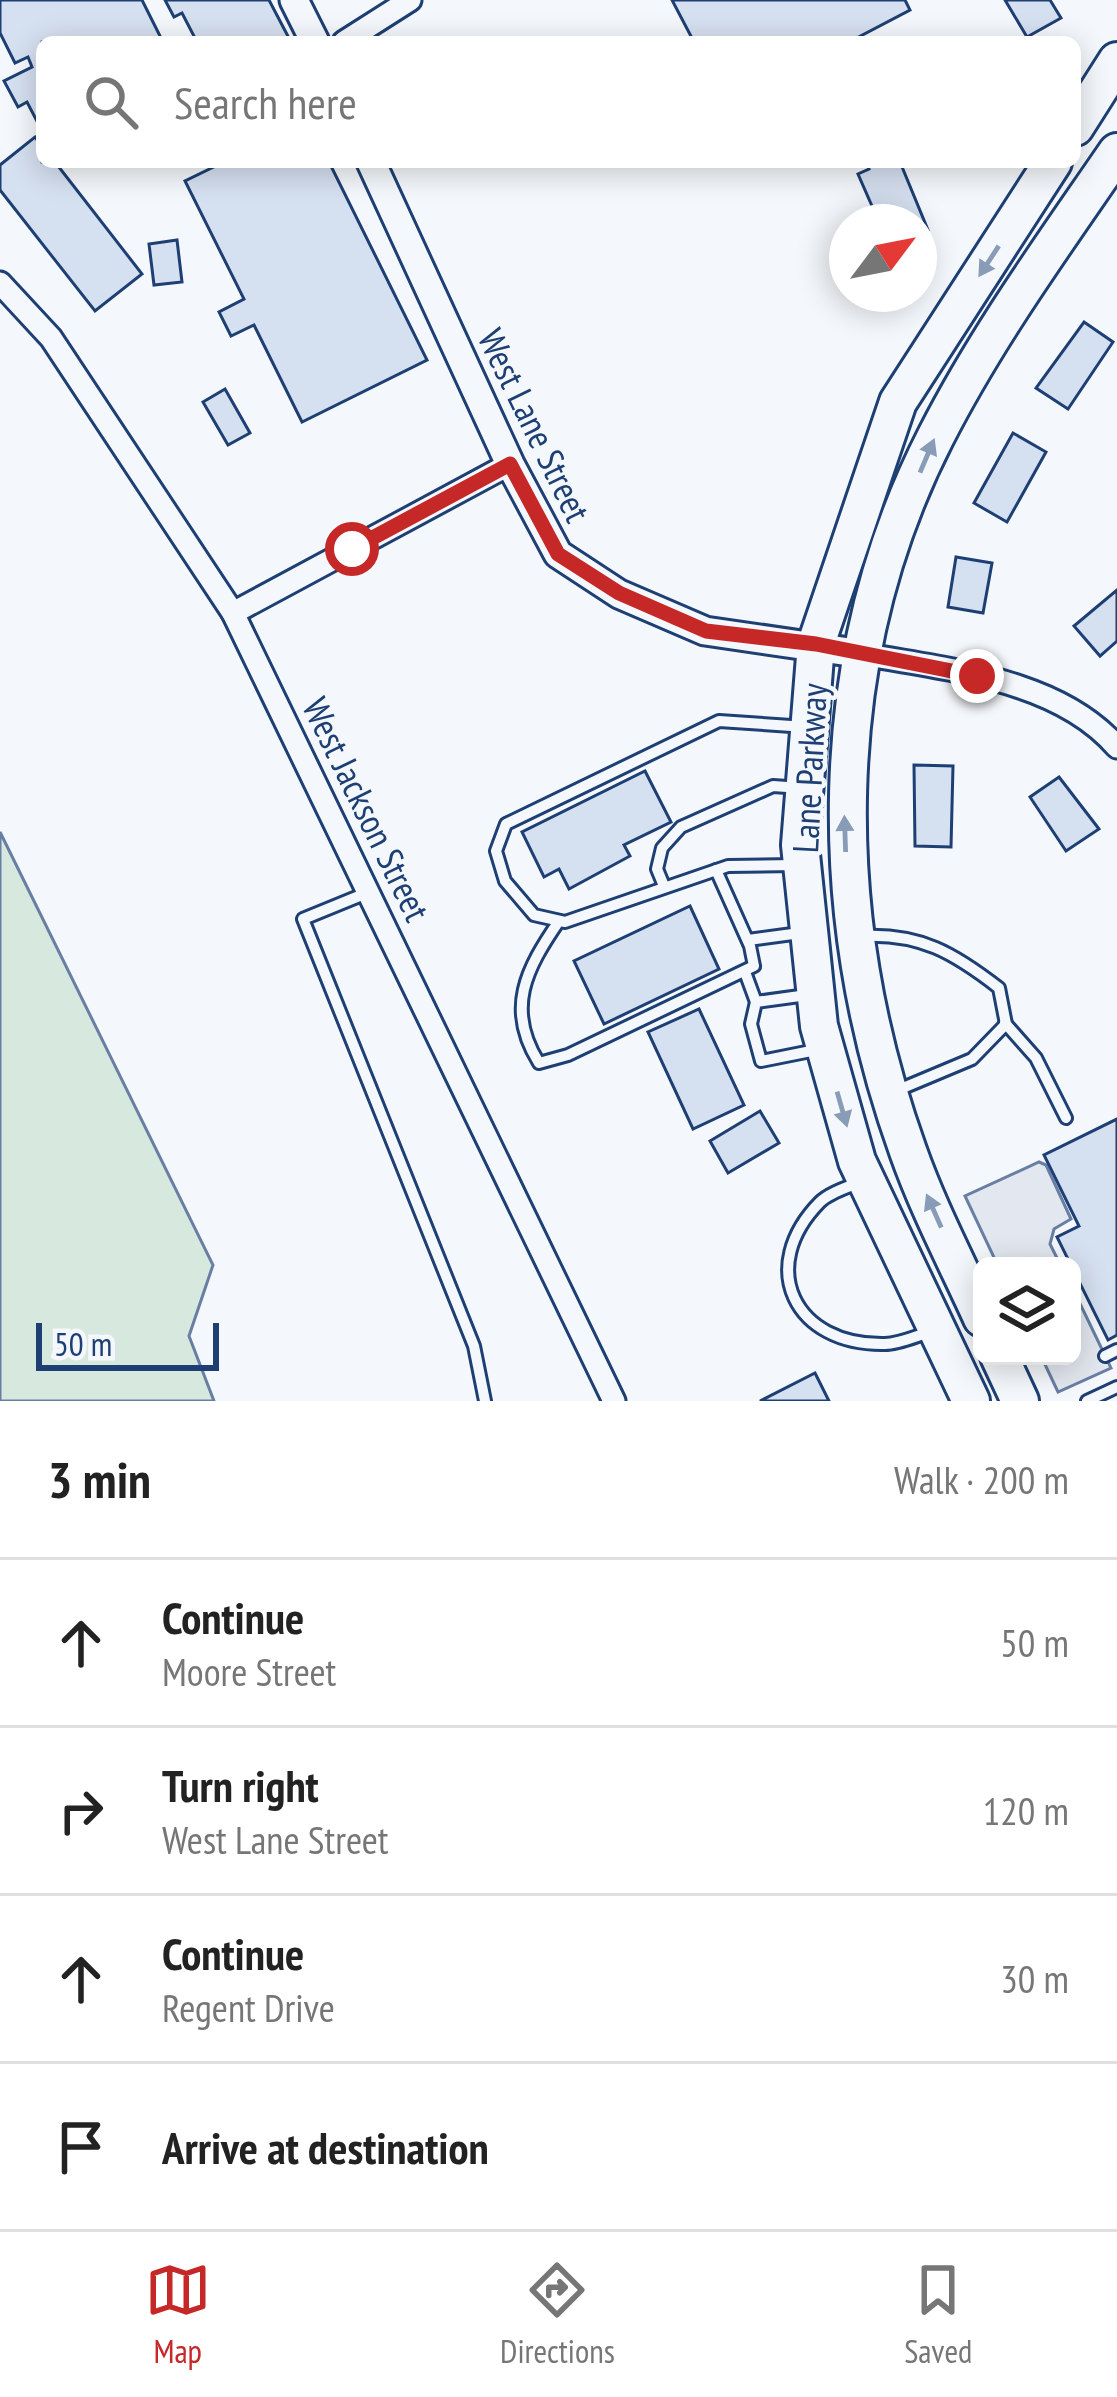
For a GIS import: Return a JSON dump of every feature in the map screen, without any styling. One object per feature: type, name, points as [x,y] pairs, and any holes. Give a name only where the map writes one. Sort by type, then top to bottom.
[{"type":"highway","points":[[1081,118],[1117,62]]},
{"type":"highway","name":"Lane Parkway","points":[[973,1298],[908,1154],[890,1094],[854,936],[844,804],[863,654],[897,527],[936,436],[1025,286],[1117,152]]},
{"type":"highway","name":"Lane Parkway","points":[[970,1401],[865,1179],[825,1048],[802,865],[805,788],[816,644],[898,402],[1048,168]]},
{"type":"highway","points":[[1003,1365],[1020,1401]]},
{"type":"street","points":[[294,0],[313,36]]},
{"type":"street","points":[[353,36],[410,0]]},
{"type":"street","name":"West Lane Street","points":[[374,168],[510,464],[558,554],[619,593],[706,631],[863,654]]},
{"type":"street","name":"West Jackson Street","points":[[0,284],[51,338],[233,614],[372,890],[614,1401]]},
{"type":"street","points":[[233,614],[510,464]]},
{"type":"street","points":[[863,654],[1020,685],[1112,732]]},
{"type":"lane","points":[[802,865],[716,870],[559,921],[534,915],[505,880],[496,850],[506,824],[718,721],[809,727]]},
{"type":"lane","points":[[664,886],[657,869],[662,848],[681,827],[773,785],[805,788]]},
{"type":"lane","points":[[559,921],[532,960],[521,1002],[522,1036],[539,1063],[568,1055],[754,966],[748,940],[716,870]]},
{"type":"lane","points":[[372,890],[303,919],[474,1346],[485,1401]]},
{"type":"lane","points":[[748,940],[809,932]]},
{"type":"lane","points":[[854,936],[902,934],[953,952],[998,988],[1005,1023],[1036,1058],[1066,1118]]},
{"type":"lane","points":[[746,972],[756,1002],[751,1024],[761,1061],[825,1048]]},
{"type":"lane","points":[[756,1002],[816,994]]},
{"type":"lane","points":[[890,1094],[972,1058],[1005,1023]]},
{"type":"lane","points":[[865,1179],[822,1199],[786,1251],[789,1291],[810,1322],[842,1339],[887,1345],[937,1330]]},
{"type":"lane","points":[[1087,1401],[1117,1387]]},
{"type":"shaded area","points":[[0,832],[213,1265],[189,1336],[214,1401],[0,1401]]},
{"type":"shaded area","points":[[1039,1162],[1046,1165],[1071,1219],[1054,1229],[1050,1244],[1056,1257],[994,1257],[965,1196]]},
{"type":"shaded area","points":[[1081,1306],[1111,1368],[1058,1392],[1045,1365],[1081,1365]]},
{"type":"building","points":[[0,0],[142,0],[160,36],[36,36],[36,119],[27,102],[18,107],[4,81],[32,67],[28,57],[15,63],[0,33]]},
{"type":"building","points":[[165,0],[269,0],[288,36],[194,36],[182,13],[174,17]]},
{"type":"building","points":[[672,0],[905,0],[910,10],[860,36],[691,36]]},
{"type":"building","points":[[1005,0],[1050,0],[1061,18],[1026,36]]},
{"type":"building","points":[[35,137],[36,168],[60,168],[142,274],[95,311],[0,190],[0,165]]},
{"type":"building","points":[[212,168],[332,168],[427,360],[302,422],[254,325],[231,336],[219,312],[244,299],[185,181]]},
{"type":"building","points":[[869,168],[902,168],[917,204],[871,204],[858,174]]},
{"type":"building","points":[[177,240],[182,282],[154,285],[149,244]]},
{"type":"building","points":[[1084,322],[1113,342],[1068,409],[1036,388]]},
{"type":"building","points":[[225,389],[250,433],[228,445],[203,402]]},
{"type":"building","points":[[1013,433],[1046,452],[1007,522],[974,503]]},
{"type":"building","points":[[956,557],[992,563],[983,613],[948,607]]},
{"type":"building","points":[[1117,590],[1117,641],[1100,656],[1074,626]]},
{"type":"building","points":[[914,765],[953,766],[951,847],[915,846]]},
{"type":"building","points":[[645,771],[671,822],[624,845],[630,856],[569,889],[559,869],[544,877],[522,832]]},
{"type":"building","points":[[1059,777],[1099,829],[1066,851],[1030,797]]},
{"type":"building","points":[[690,906],[719,969],[604,1024],[574,961]]},
{"type":"building","points":[[699,1009],[744,1105],[693,1129],[648,1032]]},
{"type":"building","points":[[760,1111],[779,1143],[728,1173],[710,1141]]},
{"type":"building","points":[[1117,1119],[1117,1335],[1108,1340],[1081,1285],[1081,1257],[1067,1257],[1057,1237],[1079,1226],[1044,1155]]},
{"type":"building","points":[[815,1373],[829,1401],[760,1401]]},
{"type":"route","points":[[352,549],[510,464],[558,554],[619,593],[706,631],[816,644],[977,676]]}]
